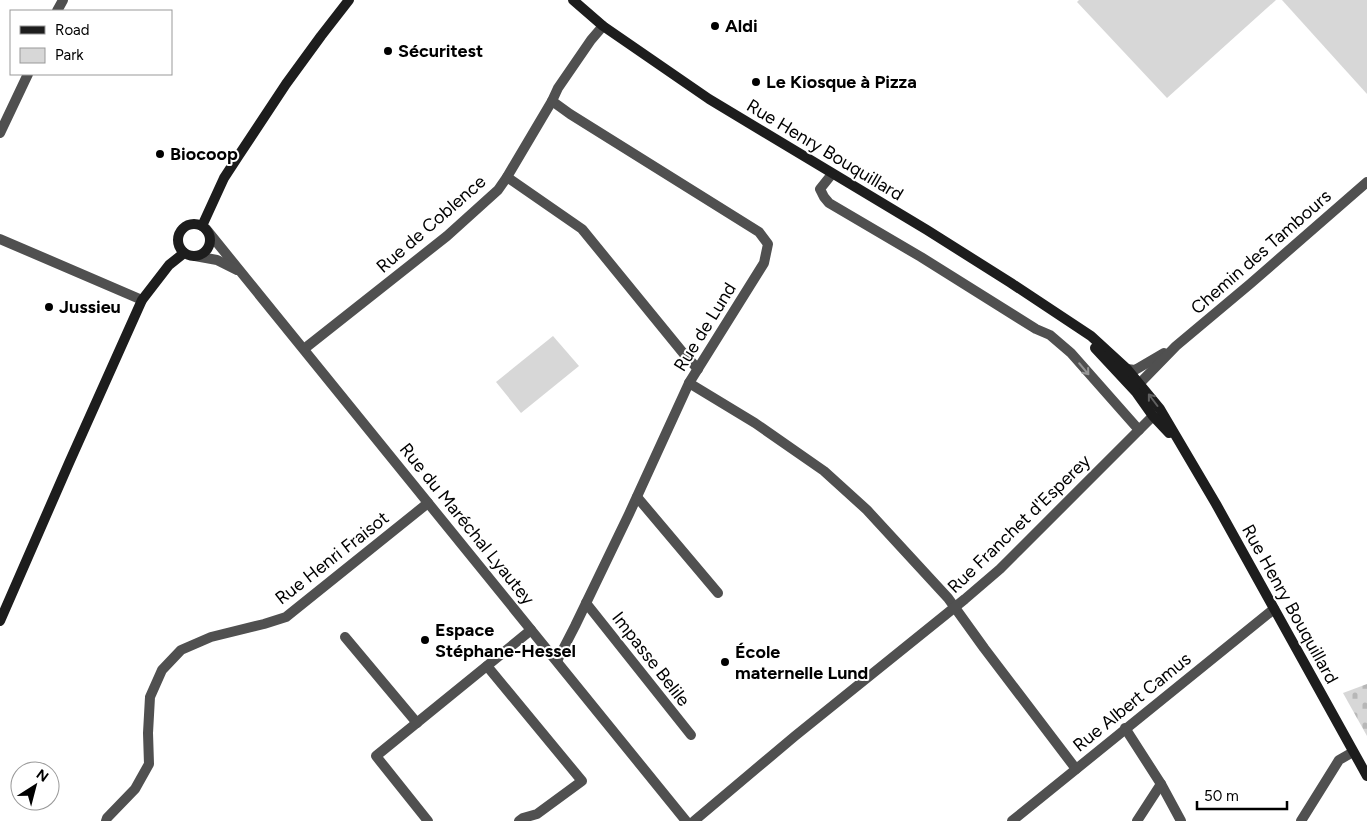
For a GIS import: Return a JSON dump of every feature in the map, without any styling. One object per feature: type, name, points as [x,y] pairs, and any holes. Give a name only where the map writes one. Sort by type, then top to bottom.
[{"type":"main road","points":[[204,227],[224,178],[320,36],[349,0]]},
{"type":"main road","name":"Rue Henry Bouquillard","points":[[573,0],[603,26],[709,99],[927,230],[1066,319],[1091,336],[1127,369],[1160,410],[1216,504],[1367,776]]},
{"type":"main road","points":[[196,224],[204,227],[209,234],[210,244],[205,252],[195,256],[184,253],[178,244],[179,234],[186,226],[196,224]]},
{"type":"main road","points":[[0,621],[142,300],[169,265],[184,253]]},
{"type":"main road","name":"Rue Henry Bouquillard","points":[[1066,319],[1136,392],[1153,416],[1183,449]]},
{"type":"main road","name":"Rue Henry Bouquillard","points":[[1086,338],[1140,383]]},
{"type":"street","name":"Rue de Coblence","points":[[304,349],[447,236],[498,190],[558,88],[585,48],[603,26]]},
{"type":"street","points":[[0,133],[28,75]]},
{"type":"street","name":"Rue de Lund","points":[[552,101],[759,232],[768,244],[764,263],[689,383],[637,497],[556,661]]},
{"type":"street","points":[[832,174],[820,189],[829,202],[1036,329],[1050,335],[1070,353],[1139,430]]},
{"type":"street","points":[[507,177],[582,229],[698,369]]},
{"type":"street","name":"Chemin des Tambours","points":[[1140,383],[1176,346],[1367,182]]},
{"type":"street","name":"Rue du Maréchal Lyautey","points":[[204,227],[686,821]]},
{"type":"street","points":[[0,239],[142,300]]},
{"type":"street","name":"Rue du Maréchal Lyautey","points":[[195,256],[216,260],[241,272]]},
{"type":"street","name":"Chemin des Tambours","points":[[1127,369],[1135,370],[1176,346]]},
{"type":"street","points":[[689,383],[754,423],[824,471],[866,510],[927,574],[955,607],[1076,769]]},
{"type":"street","name":"Rue Franchet d'Esperey","points":[[694,821],[859,683],[1000,569],[1153,416]]},
{"type":"street","points":[[637,497],[718,593]]},
{"type":"street","name":"Rue Henri Fraisot","points":[[106,821],[135,789],[149,764],[150,698],[162,670],[181,650],[211,637],[286,618],[428,503]]},
{"type":"street","name":"Impasse Belile","points":[[586,603],[691,736]]},
{"type":"street","name":"Rue Albert Camus","points":[[1012,821],[1274,609]]},
{"type":"street","points":[[428,821],[376,756],[531,630]]},
{"type":"street","points":[[345,637],[417,723]]},
{"type":"street","points":[[487,666],[582,781],[537,814],[519,821]]},
{"type":"street","points":[[1125,728],[1161,784],[1181,821]]},
{"type":"street","points":[[1301,821],[1339,760],[1353,752]]},
{"type":"street","points":[[1137,821],[1161,784]]},
{"type":"green space","points":[[1079,0],[1276,0],[1167,98],[1077,2]]},
{"type":"green space","points":[[1282,0],[1367,0],[1367,94]]},
{"type":"green space","points":[[553,336],[579,366],[521,413],[496,382]]},
{"type":"green space","points":[[1367,684],[1367,736],[1343,693]]},
{"type":"place","name":"Aldi","points":[[715,26]]},
{"type":"place","name":"Sécuritest","points":[[388,51]]},
{"type":"place","name":"Le Kiosque à Pizza","points":[[756,82]]},
{"type":"place","name":"Biocoop","points":[[160,154]]},
{"type":"place","name":"Jussieu","points":[[49,307]]},
{"type":"place","name":"Espace Stéphane-Hessel","points":[[425,640]]},
{"type":"place","name":"École maternelle Lund","points":[[725,662]]}]
